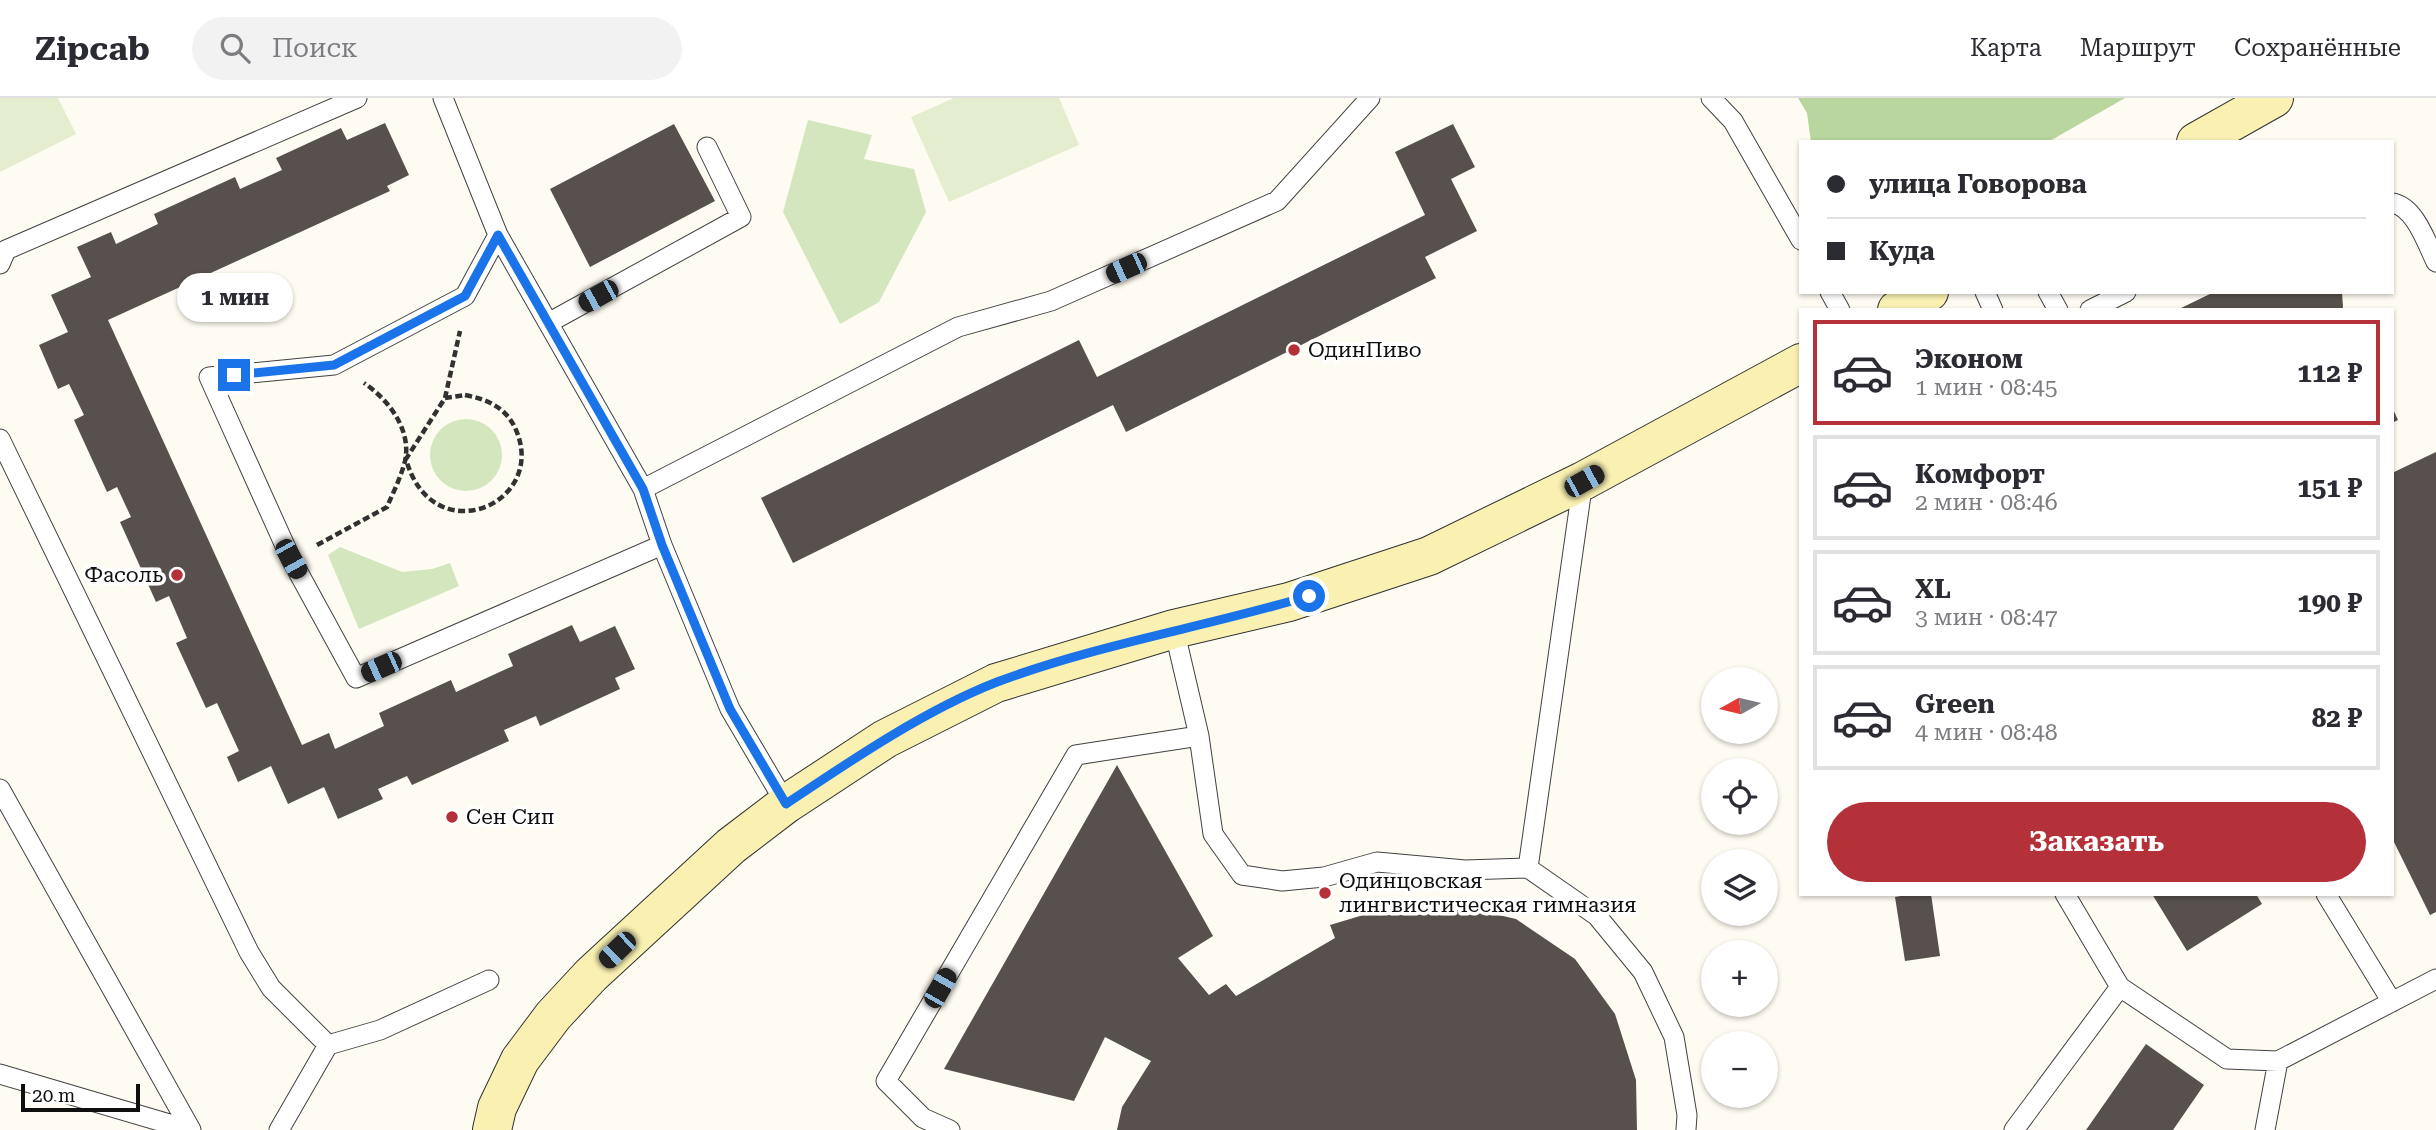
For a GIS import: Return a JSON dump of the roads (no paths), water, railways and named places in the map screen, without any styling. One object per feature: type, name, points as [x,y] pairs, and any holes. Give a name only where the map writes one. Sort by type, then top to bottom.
[{"type":"main road","points":[[2200,140],[2274,98]]},
{"type":"main road","points":[[1901,308],[1925,294]]},
{"type":"main road","points":[[492,1130],[511,1077],[553,1016],[617,950],[731,846],[786,804],[885,739],[996,683],[1174,629],[1289,602],[1429,555],[1584,481],[1799,364]]},
{"type":"lane","points":[[0,264],[6,250],[357,98]]},
{"type":"lane","points":[[443,98],[498,235],[643,489],[662,545],[730,709],[786,804]]},
{"type":"lane","points":[[643,489],[958,327],[1051,301],[1277,201],[1370,98]]},
{"type":"lane","points":[[1710,98],[1733,121],[1799,236]]},
{"type":"lane","points":[[550,322],[741,217],[707,147]]},
{"type":"lane","points":[[2394,203],[2399,204],[2417,223],[2436,262]]},
{"type":"lane","points":[[498,235],[465,296],[334,365],[209,377],[291,559],[356,678],[662,545]]},
{"type":"lane","points":[[2094,308],[2122,294]]},
{"type":"lane","points":[[0,439],[249,952],[271,988],[328,1045]]},
{"type":"lane","points":[[1528,868],[1584,481]]},
{"type":"lane","points":[[1174,629],[1199,736],[1213,834],[1242,875],[1282,881],[1324,877],[1377,862],[1465,870],[1528,868],[1597,916],[1643,972],[1674,1037],[1687,1115],[1686,1130]]},
{"type":"lane","points":[[950,1130],[923,1118],[886,1081],[1076,755],[1199,736]]},
{"type":"lane","points":[[0,789],[191,1130]]},
{"type":"lane","points":[[2066,896],[2120,987],[2227,1059],[2278,1061],[2436,979]]},
{"type":"lane","points":[[2327,896],[2392,1002]]},
{"type":"lane","points":[[279,1130],[328,1045],[380,1030],[489,980]]},
{"type":"lane","points":[[2014,1130],[2120,987]]},
{"type":"lane","points":[[2264,1130],[2278,1061]]},
{"type":"lane","points":[[0,1074],[191,1130]]},
{"type":"place","name":"ОдинПиво","points":[[1294,350]]},
{"type":"place","name":"Фасоль","points":[[177,575]]},
{"type":"place","name":"Сен Сип","points":[[452,817]]},
{"type":"place","name":"Одинцовская лингвистическая гимназия","points":[[1325,893]]}]
